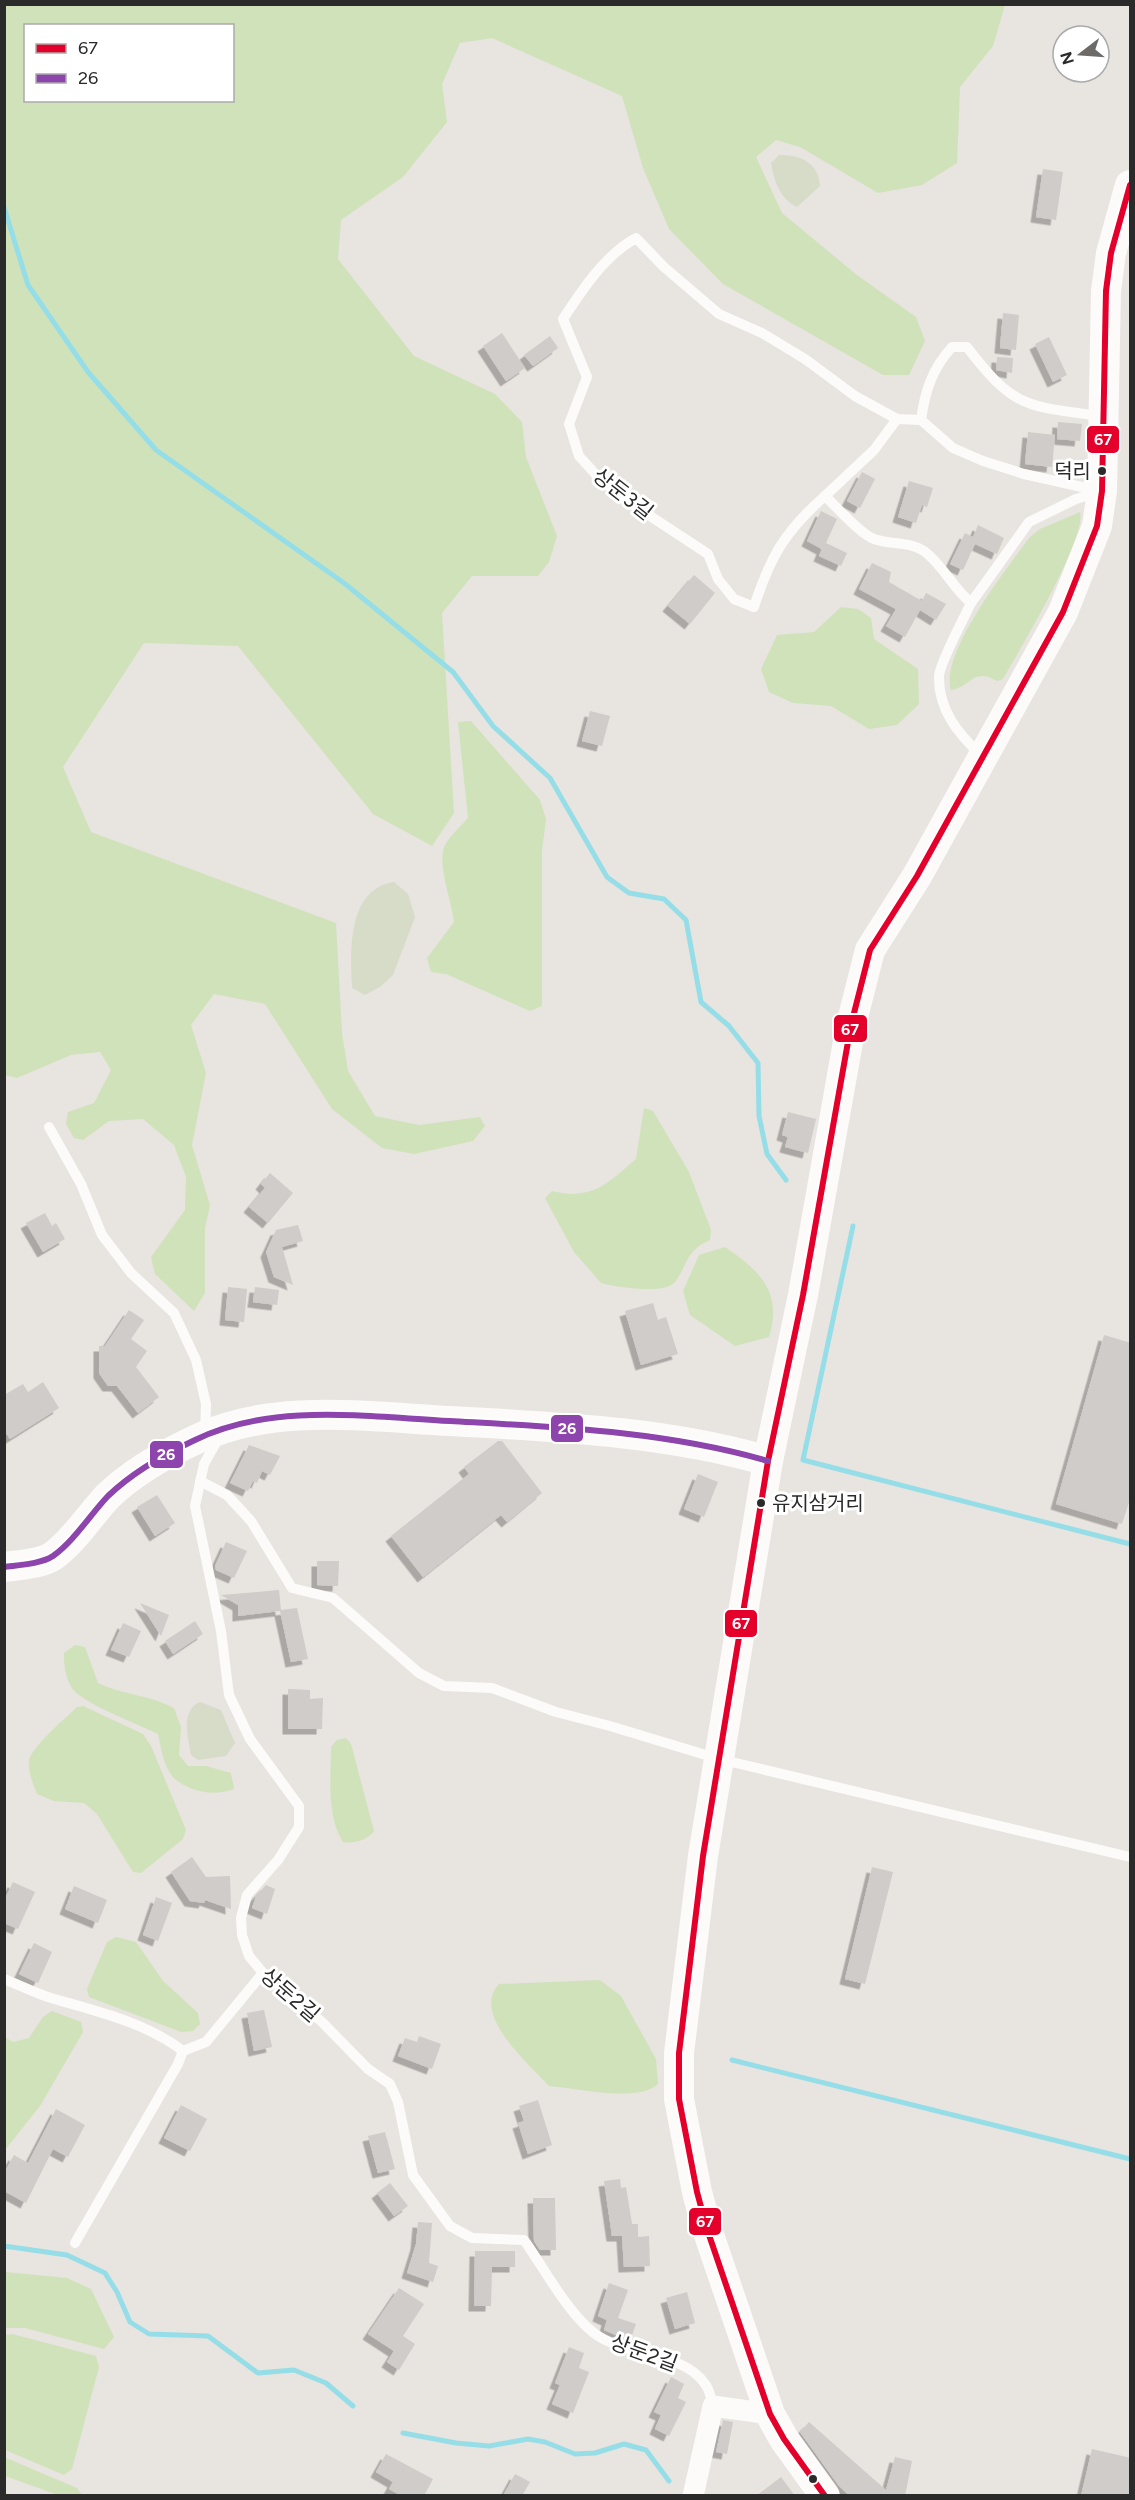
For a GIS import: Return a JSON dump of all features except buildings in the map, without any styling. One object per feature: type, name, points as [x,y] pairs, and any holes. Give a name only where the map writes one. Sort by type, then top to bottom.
[{"type":"street","points":[[825,2496],[784,2439],[770,2414],[707,2229],[697,2192],[679,2099],[681,2035],[703,1856],[768,1461],[803,1295],[851,1025],[870,950],[917,876],[1063,612],[1097,526],[1102,491],[1106,291],[1112,253],[1131,185]]},
{"type":"street","points":[[4,1567],[51,1557],[110,1495],[132,1477],[169,1452],[214,1432],[243,1423],[315,1416],[520,1425],[644,1435],[722,1448],[768,1461]]},
{"type":"street","points":[[693,2496],[713,2406],[770,2414]]},
{"type":"lane","name":"상둔3길","points":[[825,495],[802,515],[782,542],[767,567],[753,607],[734,599],[718,579],[708,554],[632,504],[599,478],[579,456],[569,424],[587,377],[563,319],[578,296],[620,247],[636,238],[664,267],[719,314],[762,333],[805,359],[855,396],[897,419],[921,420]]},
{"type":"lane","points":[[1102,491],[1024,474],[983,461],[953,448],[921,420],[925,389],[941,359],[952,347],[967,347],[990,378],[1012,397],[1033,407],[1103,416]]},
{"type":"lane","points":[[897,419],[874,450],[825,495],[873,539],[899,542],[923,550],[943,569],[956,591],[971,603]]},
{"type":"lane","points":[[984,758],[964,740],[945,712],[939,674],[971,603],[1029,522],[1076,499],[1102,491]]},
{"type":"lane","points":[[49,1127],[81,1184],[102,1235],[131,1273],[174,1313],[196,1360],[214,1432]]},
{"type":"lane","name":"상둔2길","points":[[214,1432],[195,1506],[221,1631],[229,1695],[250,1739],[299,1806],[299,1827],[278,1860],[247,1895],[241,1918],[242,1935],[249,1956],[263,1973],[322,2022],[368,2069],[390,2084],[398,2102],[413,2175],[450,2226],[472,2238],[524,2240],[571,2308],[592,2332],[613,2346],[658,2356],[695,2372],[707,2385],[713,2406]]},
{"type":"lane","points":[[200,1481],[227,1495],[250,1521],[292,1588],[333,1598],[418,1673],[444,1686],[492,1688],[556,1712],[610,1725],[719,1759],[1131,1857]]},
{"type":"lane","points":[[183,2050],[206,2042],[263,1973]]},
{"type":"lane","points":[[4,1979],[45,1996],[110,2015],[163,2036],[183,2050]]},
{"type":"lane","points":[[75,2243],[178,2064],[183,2050]]},
{"type":"green space","points":[[4,5],[1005,5],[993,46],[960,87],[957,163],[922,185],[878,193],[800,147],[776,140],[756,157],[782,213],[857,275],[916,317],[925,341],[909,375],[883,375],[723,284],[669,229],[643,168],[622,96],[492,38],[460,43],[442,84],[447,122],[403,177],[341,220],[338,259],[414,356],[495,394],[522,422],[526,457],[557,536],[549,562],[538,576],[472,576],[442,613],[454,813],[432,846],[373,814],[238,646],[144,643],[63,767],[91,832],[336,923],[342,1033],[348,1071],[375,1116],[419,1125],[480,1117],[485,1126],[473,1141],[414,1154],[382,1148],[332,1109],[265,1004],[214,994],[191,1025],[206,1073],[192,1145],[210,1205],[205,1228],[205,1293],[194,1311],[155,1274],[151,1257],[185,1210],[186,1177],[174,1145],[143,1119],[109,1121],[83,1140],[74,1138],[66,1124],[68,1112],[94,1103],[111,1070],[100,1052],[71,1055],[17,1078],[5,1075]]},
{"type":"green space","points":[[779,155],[802,159],[812,166],[819,178],[820,186],[797,207],[786,199],[776,183],[771,163]]},
{"type":"green space","points":[[1080,512],[1079,525],[1063,569],[1003,679],[997,681],[989,677],[977,677],[951,690],[950,674],[955,655],[978,611],[1007,568],[1030,537],[1040,529]]},
{"type":"green space","points":[[841,607],[858,609],[871,618],[874,639],[918,669],[919,704],[897,725],[869,729],[831,706],[793,703],[769,692],[761,669],[777,635],[814,632]]},
{"type":"green space","points":[[471,721],[540,800],[546,819],[542,851],[542,1006],[530,1011],[446,974],[431,972],[427,958],[454,922],[442,860],[446,843],[468,818],[458,722]]},
{"type":"green space","points":[[394,882],[408,894],[415,917],[393,975],[380,987],[365,995],[352,988],[351,957],[355,924],[367,896],[379,887]]},
{"type":"green space","points":[[644,1108],[653,1111],[689,1172],[711,1230],[710,1240],[692,1253],[675,1282],[670,1286],[651,1289],[601,1283],[574,1252],[545,1198],[552,1191],[578,1194],[589,1192],[617,1176],[636,1159]]},
{"type":"green space","points":[[725,1247],[749,1265],[765,1284],[773,1308],[773,1322],[769,1337],[735,1346],[690,1315],[683,1291],[699,1255]]},
{"type":"green space","points":[[75,1645],[85,1647],[98,1683],[156,1700],[174,1708],[181,1727],[179,1755],[188,1766],[206,1766],[231,1773],[234,1789],[211,1793],[182,1784],[168,1770],[158,1734],[87,1701],[78,1694],[68,1680],[64,1662],[64,1653]]},
{"type":"green space","points":[[200,1702],[221,1710],[235,1743],[226,1756],[198,1760],[191,1755],[187,1732],[188,1718],[190,1711]]},
{"type":"green space","points":[[83,1706],[143,1734],[151,1746],[186,1830],[183,1839],[141,1873],[133,1872],[97,1814],[84,1803],[54,1801],[37,1794],[32,1782],[29,1761],[35,1749],[77,1707]]},
{"type":"green space","points":[[346,1738],[351,1744],[374,1831],[360,1841],[352,1842],[343,1842],[334,1820],[331,1796],[331,1747],[337,1740]]},
{"type":"green space","points":[[116,1937],[136,1942],[163,1981],[198,2013],[200,2024],[193,2031],[181,2032],[89,1997],[87,1989],[107,1942]]},
{"type":"green space","points":[[600,1980],[621,1996],[656,2059],[658,2084],[649,2090],[622,2094],[549,2086],[517,2052],[497,2024],[492,2009],[492,1996],[499,1984]]},
{"type":"green space","points":[[52,2011],[81,2022],[83,2032],[40,2106],[5,2150],[5,2037],[13,2042],[29,2038],[43,2017]]},
{"type":"green space","points":[[5,2272],[67,2278],[91,2289],[114,2337],[104,2349],[25,2328],[5,2328]]},
{"type":"green space","points":[[12,2334],[96,2356],[99,2367],[72,2469],[64,2475],[5,2450],[5,2335]]},
{"type":"green space","points":[[4,2457],[77,2488],[82,2495],[58,2495],[5,2476]]},
{"type":"waterway","points":[[4,207],[28,285],[88,372],[156,450],[344,583],[453,672],[493,726],[550,778],[607,877],[629,893],[664,899],[686,920],[701,1002],[729,1026],[758,1063],[759,1116],[767,1154],[786,1180]]},
{"type":"waterway","points":[[853,1226],[803,1460],[1130,1544]]},
{"type":"waterway","points":[[732,2060],[1130,2159]]},
{"type":"waterway","points":[[4,2246],[67,2255],[105,2273],[117,2292],[130,2322],[149,2334],[208,2336],[258,2373],[294,2370],[326,2383],[353,2406]]},
{"type":"waterway","points":[[403,2433],[456,2443],[489,2446],[528,2439],[545,2442],[575,2454],[595,2453],[624,2444],[646,2450],[669,2481]]},
{"type":"transit line","name":"67","points":[[825,2496],[784,2439],[770,2414],[707,2229],[697,2192],[679,2099],[679,2053],[703,1856],[768,1461],[803,1295],[851,1025],[870,950],[917,876],[1063,612],[1097,526],[1102,491],[1106,291],[1111,253],[1130,185]]},
{"type":"transit line","name":"26","points":[[4,1567],[48,1559],[61,1550],[108,1496],[139,1471],[195,1440],[225,1428],[256,1420],[288,1416],[354,1415],[570,1428],[690,1443],[768,1461]]},
{"type":"place","name":"덕리","points":[[1102,471]]},
{"type":"place","name":"유지삼거리","points":[[761,1503]]}]
